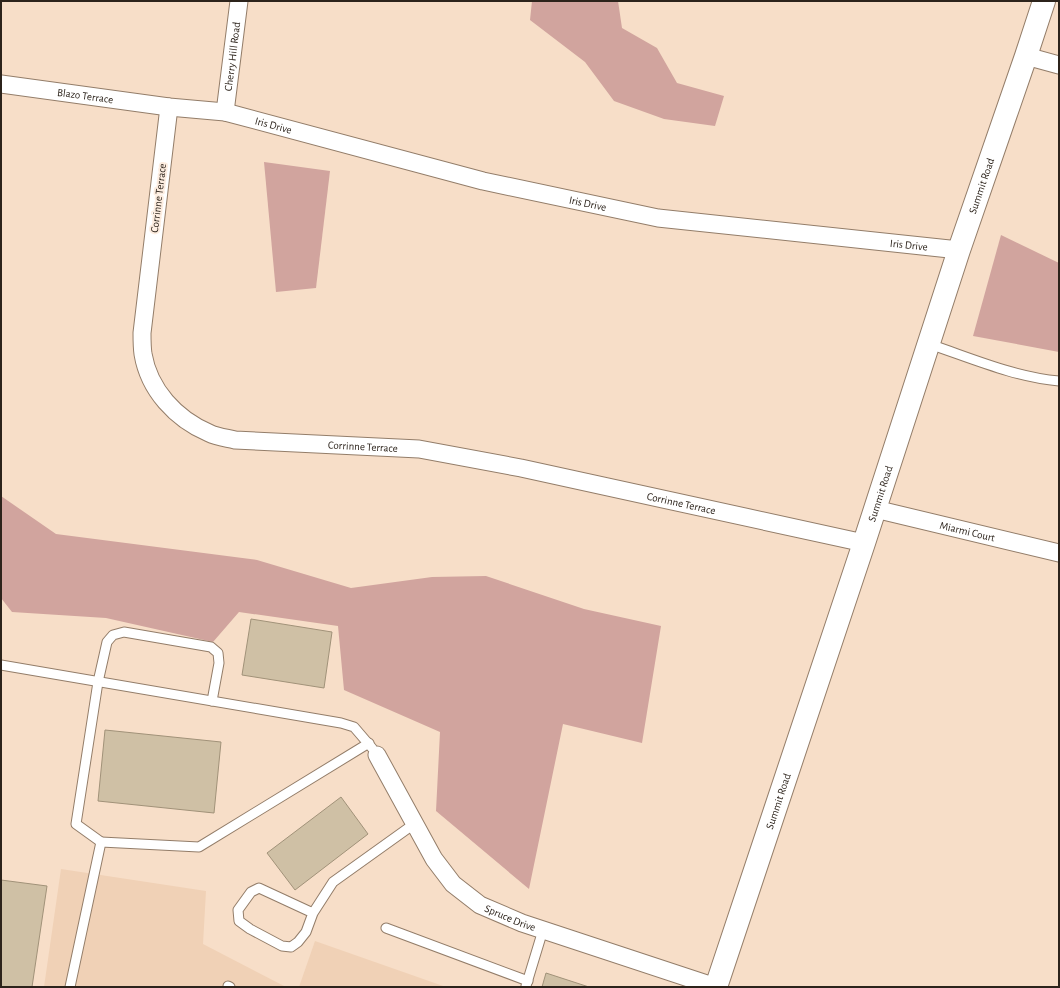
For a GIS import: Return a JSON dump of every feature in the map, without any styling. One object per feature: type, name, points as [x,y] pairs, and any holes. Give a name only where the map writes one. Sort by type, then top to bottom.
[{"type":"main road","name":"Summit Road","points":[[716,987],[864,543],[959,250],[1044,1]]},
{"type":"street","name":"Cherry Hill Road","points":[[225,112],[239,1]]},
{"type":"street","points":[[1026,56],[1059,65]]},
{"type":"street","name":"Blazo Terrace","points":[[1,84],[169,107],[225,112]]},
{"type":"street","name":"Corrinne Terrace","points":[[169,107],[142,333],[143,354],[149,375],[159,395],[173,411],[191,424],[210,434],[235,440],[419,449],[521,468],[864,543]]},
{"type":"street","name":"Iris Drive","points":[[225,112],[483,181],[658,218],[959,250]]},
{"type":"street","name":"Miarmi Court","points":[[875,509],[1059,553]]},
{"type":"street","name":"Spruce Drive","points":[[373,749],[434,860],[453,884],[480,905],[522,923],[716,987]]},
{"type":"lane","points":[[929,344],[1014,373],[1059,381]]},
{"type":"lane","points":[[1,665],[98,682],[341,723],[354,727],[373,749],[199,847],[101,842],[76,824],[98,682],[107,642],[113,635],[124,632],[211,647],[218,653],[219,663],[212,701]]},
{"type":"lane","points":[[313,913],[259,888],[251,892],[238,910],[239,921],[250,929],[282,946],[291,947],[298,942],[306,932],[313,913],[333,882],[414,824]]},
{"type":"lane","points":[[70,987],[101,842]]},
{"type":"lane","points":[[386,928],[527,984],[543,930]]},
{"type":"shaded area","points":[[532,1],[618,1],[622,28],[657,48],[677,83],[724,96],[715,126],[664,119],[614,101],[585,62],[530,20]]},
{"type":"shaded area","points":[[264,162],[330,171],[316,288],[276,292]]},
{"type":"shaded area","points":[[1001,235],[1059,263],[1059,352],[973,336]]},
{"type":"shaded area","points":[[1,496],[56,534],[257,560],[351,588],[432,577],[486,576],[584,609],[661,626],[642,743],[563,724],[529,889],[436,811],[440,732],[344,690],[338,626],[239,612],[213,642],[106,618],[12,612],[1,598]]},
{"type":"shaded area","points":[[61,869],[206,891],[203,944],[286,987],[44,987]]},
{"type":"shaded area","points":[[315,941],[446,987],[299,987]]},
{"type":"building","points":[[251,619],[332,632],[324,688],[242,675]]},
{"type":"building","points":[[105,730],[221,742],[214,813],[98,801]]},
{"type":"building","points":[[341,797],[368,834],[295,890],[267,853]]},
{"type":"building","points":[[1,880],[47,886],[32,987],[1,987]]},
{"type":"building","points":[[546,973],[589,987],[542,987]]}]
